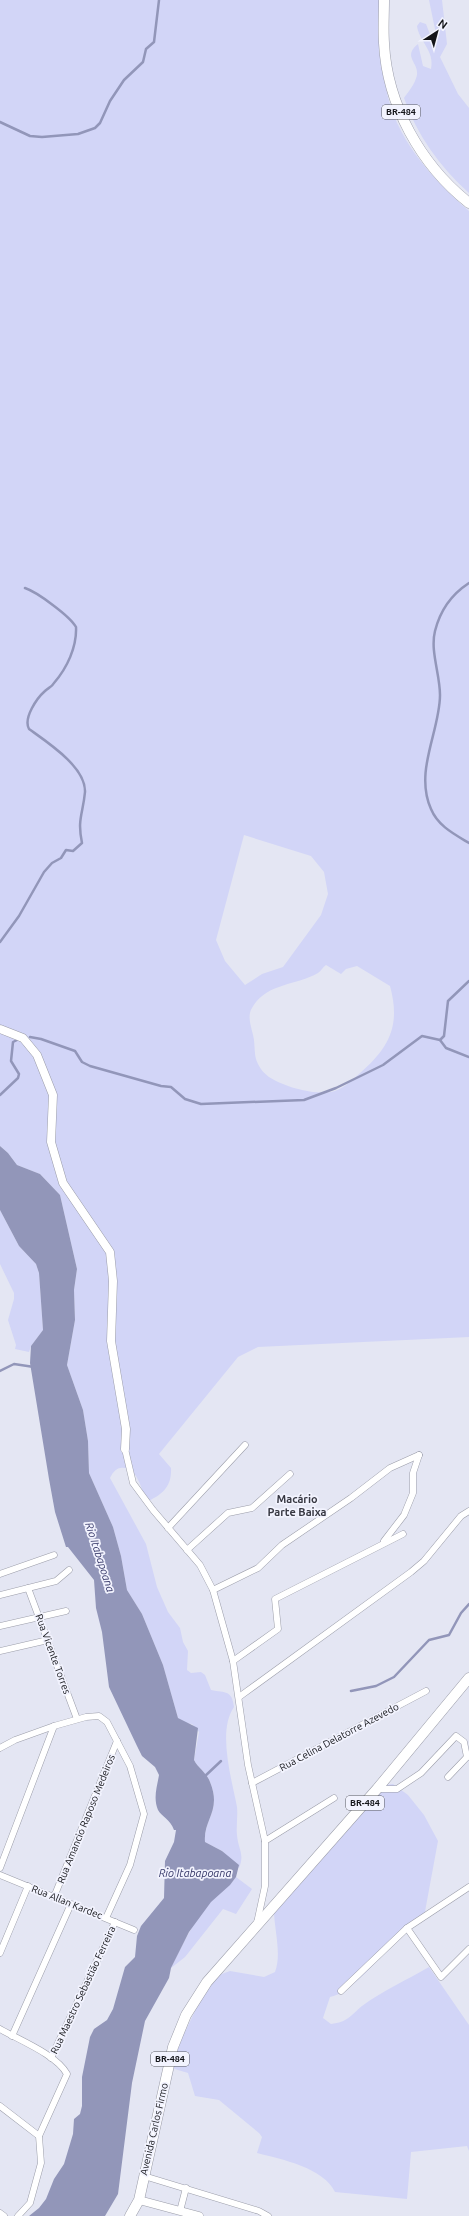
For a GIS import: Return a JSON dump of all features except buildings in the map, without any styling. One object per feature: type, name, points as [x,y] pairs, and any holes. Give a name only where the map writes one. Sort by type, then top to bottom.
[{"type":"main road","name":"BR-484","points":[[384,0],[386,59],[393,90],[410,133],[440,176],[469,203]]},
{"type":"main road","name":"BR-484","points":[[257,1925],[377,1789],[469,1678]]},
{"type":"main road","name":"Avenida Carlos Firmo","points":[[130,2216],[139,2200],[173,2047],[186,2015],[207,1982],[257,1925]]},
{"type":"street","points":[[0,1030],[23,1038],[37,1055],[53,1095],[51,1142],[62,1183],[110,1252],[113,1281],[111,1341],[126,1429],[125,1449],[133,1483],[168,1528],[200,1565],[213,1590],[233,1661],[252,1783],[266,1840],[264,1886],[257,1925]]},
{"type":"street","points":[[168,1528],[245,1445]]},
{"type":"street","points":[[213,1590],[258,1568],[282,1545],[390,1468],[419,1455],[413,1473],[413,1493],[404,1515],[383,1543]]},
{"type":"street","points":[[187,1550],[228,1513],[252,1508],[290,1474]]},
{"type":"street","points":[[239,1698],[411,1572],[424,1561],[461,1516],[469,1511]]},
{"type":"street","points":[[233,1661],[278,1629],[275,1598],[403,1534]]},
{"type":"street","points":[[0,1574],[54,1555]]},
{"type":"street","points":[[0,1595],[56,1581],[69,1570]]},
{"type":"street","name":"Rua Vicente Torres","points":[[28,1588],[77,1719]]},
{"type":"street","points":[[0,1626],[66,1611]]},
{"type":"street","points":[[0,1651],[48,1640]]},
{"type":"street","name":"Rua Celina Delatorre Azevedo","points":[[252,1783],[426,1691]]},
{"type":"street","points":[[0,1748],[54,1726],[77,1719],[99,1716],[107,1722],[130,1766],[144,1814],[130,1865],[106,1918]]},
{"type":"street","points":[[0,1868],[54,1726]]},
{"type":"street","points":[[377,1789],[397,1789],[421,1773],[456,1736],[464,1742],[468,1756],[448,1777]]},
{"type":"street","name":"Rua Amancio Raposo Medeiros","points":[[54,1897],[117,1741]]},
{"type":"street","points":[[266,1840],[334,1798]]},
{"type":"street","name":"Rua Allan Kardec","points":[[0,1875],[134,1930]]},
{"type":"street","points":[[0,1953],[28,1886]]},
{"type":"street","points":[[341,1991],[407,1928],[469,1887]]},
{"type":"street","points":[[12,2036],[71,1904]]},
{"type":"street","name":"Rua Maestro Sebastião Ferreira","points":[[51,2058],[115,1922]]},
{"type":"street","points":[[407,1928],[441,1977],[469,1949]]},
{"type":"street","points":[[0,2029],[63,2066],[67,2074],[39,2136],[41,2163],[30,2203],[18,2216]]},
{"type":"street","points":[[0,2106],[39,2136]]},
{"type":"street","points":[[144,2176],[186,2188],[268,2216]]},
{"type":"street","points":[[180,2211],[186,2188]]},
{"type":"street","points":[[139,2200],[194,2215]]},
{"type":"street","points":[[0,2214],[4,2216]]},
{"type":"shaded area","points":[[0,0],[381,0],[381,44],[384,77],[391,106],[398,124],[406,140],[429,171],[455,199],[469,211],[469,1337],[258,1347],[238,1357],[159,1454],[171,1468],[170,1480],[165,1490],[146,1502],[138,1479],[131,1470],[126,1468],[117,1469],[110,1478],[146,1544],[157,1587],[168,1612],[180,1628],[183,1642],[188,1651],[187,1670],[191,1673],[201,1672],[205,1675],[211,1690],[227,1693],[232,1698],[234,1707],[229,1717],[226,1742],[229,1770],[237,1807],[237,1835],[241,1855],[241,1863],[239,1868],[222,1851],[205,1842],[205,1834],[214,1800],[209,1779],[194,1760],[199,1732],[192,1724],[184,1723],[178,1718],[163,1665],[142,1614],[127,1590],[121,1556],[113,1527],[89,1473],[88,1441],[83,1410],[67,1365],[75,1320],[74,1290],[77,1269],[60,1195],[40,1174],[17,1165],[8,1153],[0,1146]],"holes":[[[244,835],[311,856],[324,872],[328,894],[321,915],[283,967],[262,974],[245,985],[225,961],[216,940]],[[326,965],[341,974],[346,969],[357,966],[390,986],[393,1000],[393,1025],[390,1035],[378,1055],[343,1087],[331,1092],[300,1090],[272,1079],[260,1068],[256,1058],[250,1024],[250,1012],[258,1000],[273,989],[318,973]]]},
{"type":"shaded area","points":[[429,0],[442,0],[447,44],[440,57],[458,94],[469,108],[469,193],[448,172],[430,149],[415,125],[404,98],[417,75],[416,66],[412,60],[411,52],[418,44],[423,66],[431,69],[431,57],[417,26],[420,22],[426,24],[431,37],[436,34]]},
{"type":"shaded area","points":[[0,1210],[19,1246],[36,1264],[39,1273],[43,1330],[31,1346],[29,1352],[15,1349],[16,1345],[8,1320],[14,1299],[14,1293],[0,1264]]},
{"type":"shaded area","points":[[393,1784],[408,1795],[424,1815],[438,1841],[424,1917],[400,1937],[358,1980],[339,1994],[330,1997],[323,2018],[331,2024],[341,2022],[378,1995],[429,1967],[469,2025],[469,2151],[467,2146],[411,2152],[407,2199],[335,2192],[322,2177],[312,2171],[289,2162],[257,2153],[262,2137],[259,2133],[219,2100],[195,2096],[188,2073],[168,2067],[211,1978],[230,1971],[264,1977],[275,1972],[278,1949],[274,1910],[385,1785]]},
{"type":"shaded area","points":[[236,1877],[252,1889],[236,1914],[223,1909],[185,1957],[171,1968],[188,1934],[203,1911],[212,1899]]},
{"type":"water","name":"Rio Itabapoana","points":[[0,1146],[8,1153],[17,1165],[40,1174],[60,1195],[77,1269],[74,1290],[75,1320],[67,1365],[83,1410],[88,1441],[89,1473],[113,1527],[121,1556],[127,1590],[142,1614],[163,1665],[178,1718],[198,1728],[194,1760],[209,1779],[214,1800],[205,1834],[205,1842],[222,1851],[239,1865],[236,1877],[230,1885],[211,1902],[189,1932],[171,1968],[169,1978],[145,2021],[132,2083],[118,2194],[105,2216],[29,2216],[39,2208],[46,2199],[54,2179],[64,2164],[73,2134],[74,2119],[80,2114],[82,2106],[82,2077],[90,2037],[94,2029],[107,2020],[113,2009],[125,1967],[135,1957],[137,1936],[141,1926],[164,1898],[165,1861],[174,1842],[176,1830],[174,1830],[170,1823],[158,1810],[156,1792],[159,1775],[155,1767],[142,1756],[109,1687],[102,1632],[96,1608],[94,1580],[68,1547],[66,1547],[55,1512],[30,1363],[31,1346],[43,1330],[39,1273],[36,1264],[19,1246],[0,1210]]},
{"type":"waterway","points":[[0,122],[30,136],[42,137],[78,134],[95,128],[100,123],[110,101],[124,80],[143,62],[146,49],[154,42],[159,0]]},
{"type":"waterway","points":[[469,583],[457,592],[443,610],[435,631],[434,655],[440,695],[439,709],[426,766],[425,780],[427,795],[434,815],[442,825],[469,843]]},
{"type":"waterway","points":[[0,942],[19,916],[44,872],[52,863],[61,858],[66,850],[73,851],[82,843],[80,822],[85,792],[84,783],[79,773],[64,756],[29,729],[28,724],[29,714],[35,703],[53,684],[67,664],[75,642],[76,627],[73,622],[53,605],[25,588]]},
{"type":"waterway","points":[[440,1040],[444,1036],[448,1001],[469,981]]},
{"type":"waterway","points":[[30,1037],[41,1039],[75,1051],[82,1062],[90,1066],[161,1086],[171,1087],[185,1099],[201,1104],[304,1100],[336,1088],[383,1065],[422,1036],[440,1040],[446,1048],[469,1057]]},
{"type":"waterway","points":[[0,1095],[18,1078],[19,1074],[11,1061],[13,1042],[19,1039]]},
{"type":"waterway","points":[[0,1371],[14,1364],[34,1367]]},
{"type":"waterway","points":[[351,1691],[376,1686],[394,1677],[429,1640],[449,1635],[461,1613],[469,1604]]},
{"type":"waterway","points":[[204,1777],[221,1761]]},
{"type":"district","name":"Macário Parte Baixa","points":[[297,1505]]}]
